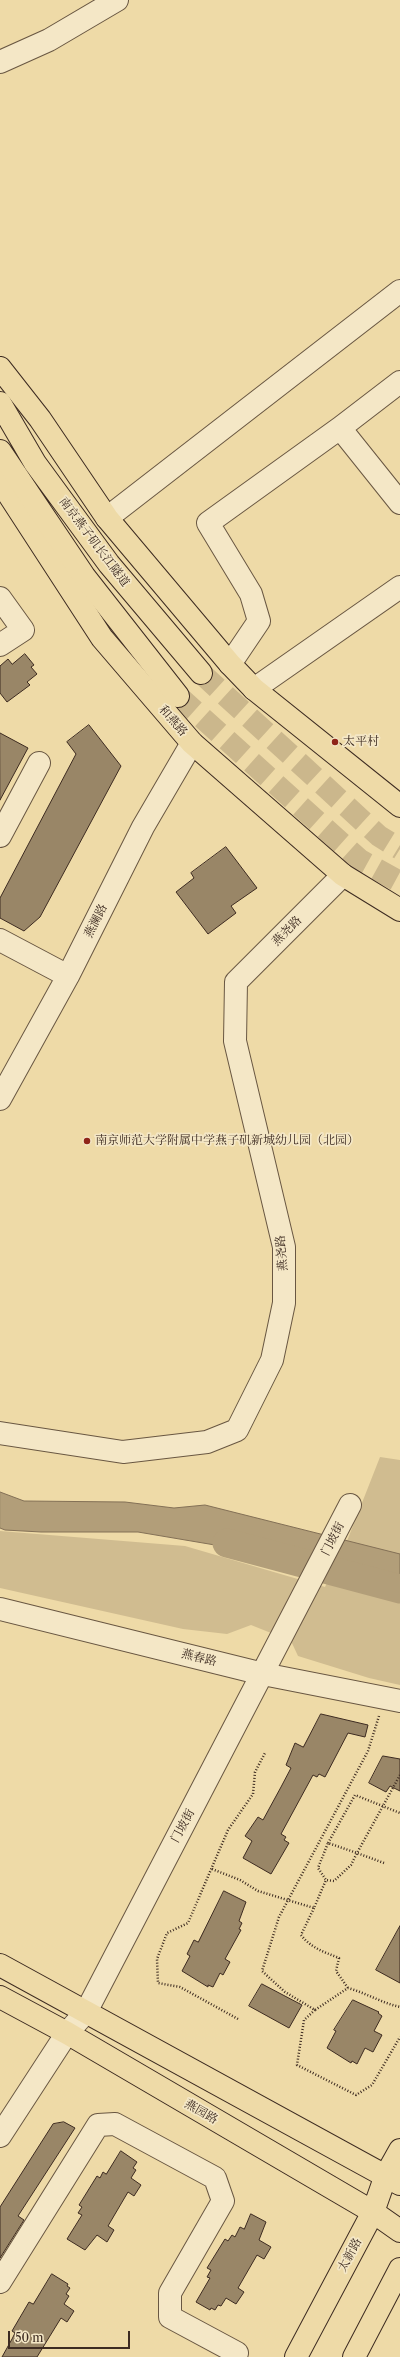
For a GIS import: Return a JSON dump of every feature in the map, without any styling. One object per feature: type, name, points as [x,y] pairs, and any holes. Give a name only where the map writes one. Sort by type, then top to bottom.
[{"type":"main road","points":[[0,368],[40,419],[107,518],[230,664],[254,689],[400,806]]},
{"type":"main road","name":"南京燕子矶长江隧道","points":[[0,403],[35,463],[109,564],[201,673]]},
{"type":"main road","name":"南京燕子矶长江隧道","points":[[0,451],[84,576],[178,696]]},
{"type":"main road","name":"和燕路","points":[[0,481],[102,638],[192,743],[343,875],[400,910]]},
{"type":"main road","points":[[0,1965],[393,2179]]},
{"type":"main road","name":"燕园路","points":[[0,1997],[67,2033],[373,2212],[400,2231]]},
{"type":"main road","name":"太新路","points":[[296,2357],[373,2212],[393,2179],[400,2150]]},
{"type":"main road","points":[[354,2357],[400,2269]]},
{"type":"street","points":[[0,62],[48,40],[117,0]]},
{"type":"street","points":[[107,518],[398,298]]},
{"type":"street","points":[[230,664],[259,621],[251,594],[208,523],[340,428],[400,382]]},
{"type":"street","points":[[340,428],[400,503]]},
{"type":"street","points":[[254,689],[400,587]]},
{"type":"street","points":[[0,599],[23,630],[0,645]]},
{"type":"street","name":"燕澜路","points":[[0,1099],[68,976],[143,827],[192,743]]},
{"type":"street","points":[[0,836],[39,764]]},
{"type":"street","name":"燕尧路","points":[[0,1433],[123,1452],[207,1442],[237,1430],[272,1360],[284,1302],[284,1246],[235,1041],[236,982],[343,875]]},
{"type":"street","points":[[0,940],[68,976]]},
{"type":"street","name":"门坡街","points":[[0,2136],[67,2033],[86,2012],[350,1505]]},
{"type":"street","name":"燕春路","points":[[0,1609],[263,1674],[392,1700]]},
{"type":"street","points":[[0,2282],[98,2125],[115,2124],[215,2178],[223,2201],[170,2293],[170,2317],[237,2353],[234,2357]]},
{"type":"path","points":[[315,2010],[285,1992],[262,1971],[279,1917],[368,1751],[392,1700]]},
{"type":"path","points":[[238,2019],[180,1987],[158,1983],[157,1959],[167,1933],[188,1922],[228,1830],[254,1794],[255,1772],[265,1753]]},
{"type":"path","points":[[400,1775],[382,1806],[351,1865],[334,1881],[326,1880],[318,1868],[328,1843],[355,1795],[382,1806],[400,1813]]},
{"type":"path","points":[[328,1843],[384,1863]]},
{"type":"path","points":[[212,1869],[240,1880],[258,1891],[314,1908]]},
{"type":"path","points":[[326,1880],[301,1935],[314,1948],[339,1958],[336,1971],[348,1988],[368,1994],[376,2000],[400,2008]]},
{"type":"path","points":[[348,1988],[315,2010],[304,2020],[297,2065],[356,2094],[372,2085],[400,2037]]},
{"type":"shaded area","points":[[380,1457],[400,1460],[400,1685],[369,1678],[298,1656],[291,1641],[251,1625],[227,1634],[183,1629],[0,1588],[0,1531],[185,1546],[325,1587],[347,1541]]},
{"type":"shaded area","points":[[0,1492],[24,1501],[125,1502],[174,1508],[205,1505],[400,1554],[400,1587],[274,1555],[138,1532],[41,1532],[5,1530],[0,1528]]},
{"type":"building","points":[[25,654],[34,665],[31,667],[37,674],[27,682],[30,685],[7,702],[0,693],[0,666],[8,659],[12,664]]},
{"type":"building","points":[[89,725],[121,766],[40,917],[24,931],[0,918],[0,898],[76,754],[67,742]]},
{"type":"building","points":[[0,733],[28,748],[0,800]]},
{"type":"building","points":[[226,847],[257,888],[231,906],[236,913],[208,934],[176,892],[194,878],[191,873]]},
{"type":"building","points":[[321,1714],[368,1725],[365,1737],[348,1733],[325,1777],[319,1774],[317,1777],[313,1775],[281,1834],[286,1837],[284,1840],[289,1843],[271,1874],[243,1858],[252,1841],[245,1836],[258,1817],[263,1820],[291,1768],[286,1765],[295,1743],[303,1747]]},
{"type":"building","points":[[383,1756],[400,1759],[400,1791],[390,1786],[386,1792],[369,1783]]},
{"type":"building","points":[[224,1891],[246,1902],[239,1921],[242,1923],[239,1929],[241,1930],[225,1959],[230,1962],[223,1975],[220,1973],[213,1987],[208,1985],[208,1987],[182,1971],[190,1956],[187,1954],[194,1940],[198,1942]]},
{"type":"building","points":[[400,1926],[400,1983],[376,1970]]},
{"type":"building","points":[[262,1984],[302,2005],[289,2028],[249,2006]]},
{"type":"building","points":[[353,2000],[379,2012],[378,2013],[382,2016],[374,2031],[382,2035],[373,2052],[365,2048],[357,2064],[352,2061],[351,2063],[327,2048],[336,2031],[334,2030]]},
{"type":"building","points":[[64,2122],[75,2128],[18,2216],[24,2220],[0,2258],[0,2207],[53,2124]]},
{"type":"building","points":[[121,2151],[137,2162],[133,2168],[136,2170],[131,2178],[141,2185],[134,2196],[128,2192],[108,2226],[114,2230],[107,2242],[97,2235],[85,2250],[67,2239],[82,2215],[78,2213],[82,2207],[79,2205],[97,2176],[100,2178],[103,2172],[106,2174]]},
{"type":"building","points":[[251,2214],[266,2222],[259,2240],[271,2247],[264,2259],[257,2255],[238,2288],[244,2292],[236,2304],[226,2298],[221,2306],[218,2305],[215,2310],[211,2308],[210,2310],[196,2302],[210,2278],[207,2277],[211,2270],[207,2268],[225,2239],[228,2241],[232,2235],[235,2237],[240,2227],[244,2229]]},
{"type":"building","points":[[52,2274],[68,2284],[67,2286],[70,2288],[66,2294],[69,2296],[64,2304],[74,2311],[67,2322],[61,2318],[37,2357],[2,2357],[15,2333],[12,2331],[29,2302],[33,2304]]},
{"type":"waterway","points":[[227,1543],[400,1589]]},
{"type":"tunnel","points":[[201,673],[379,836],[400,849]]},
{"type":"tunnel","points":[[178,696],[360,860],[400,882]]},
{"type":"place","name":"太平村","points":[[335,742]]},
{"type":"place","name":"南京师范大学附属中学燕子矶新城幼儿园（北园）","points":[[87,1141]]}]
